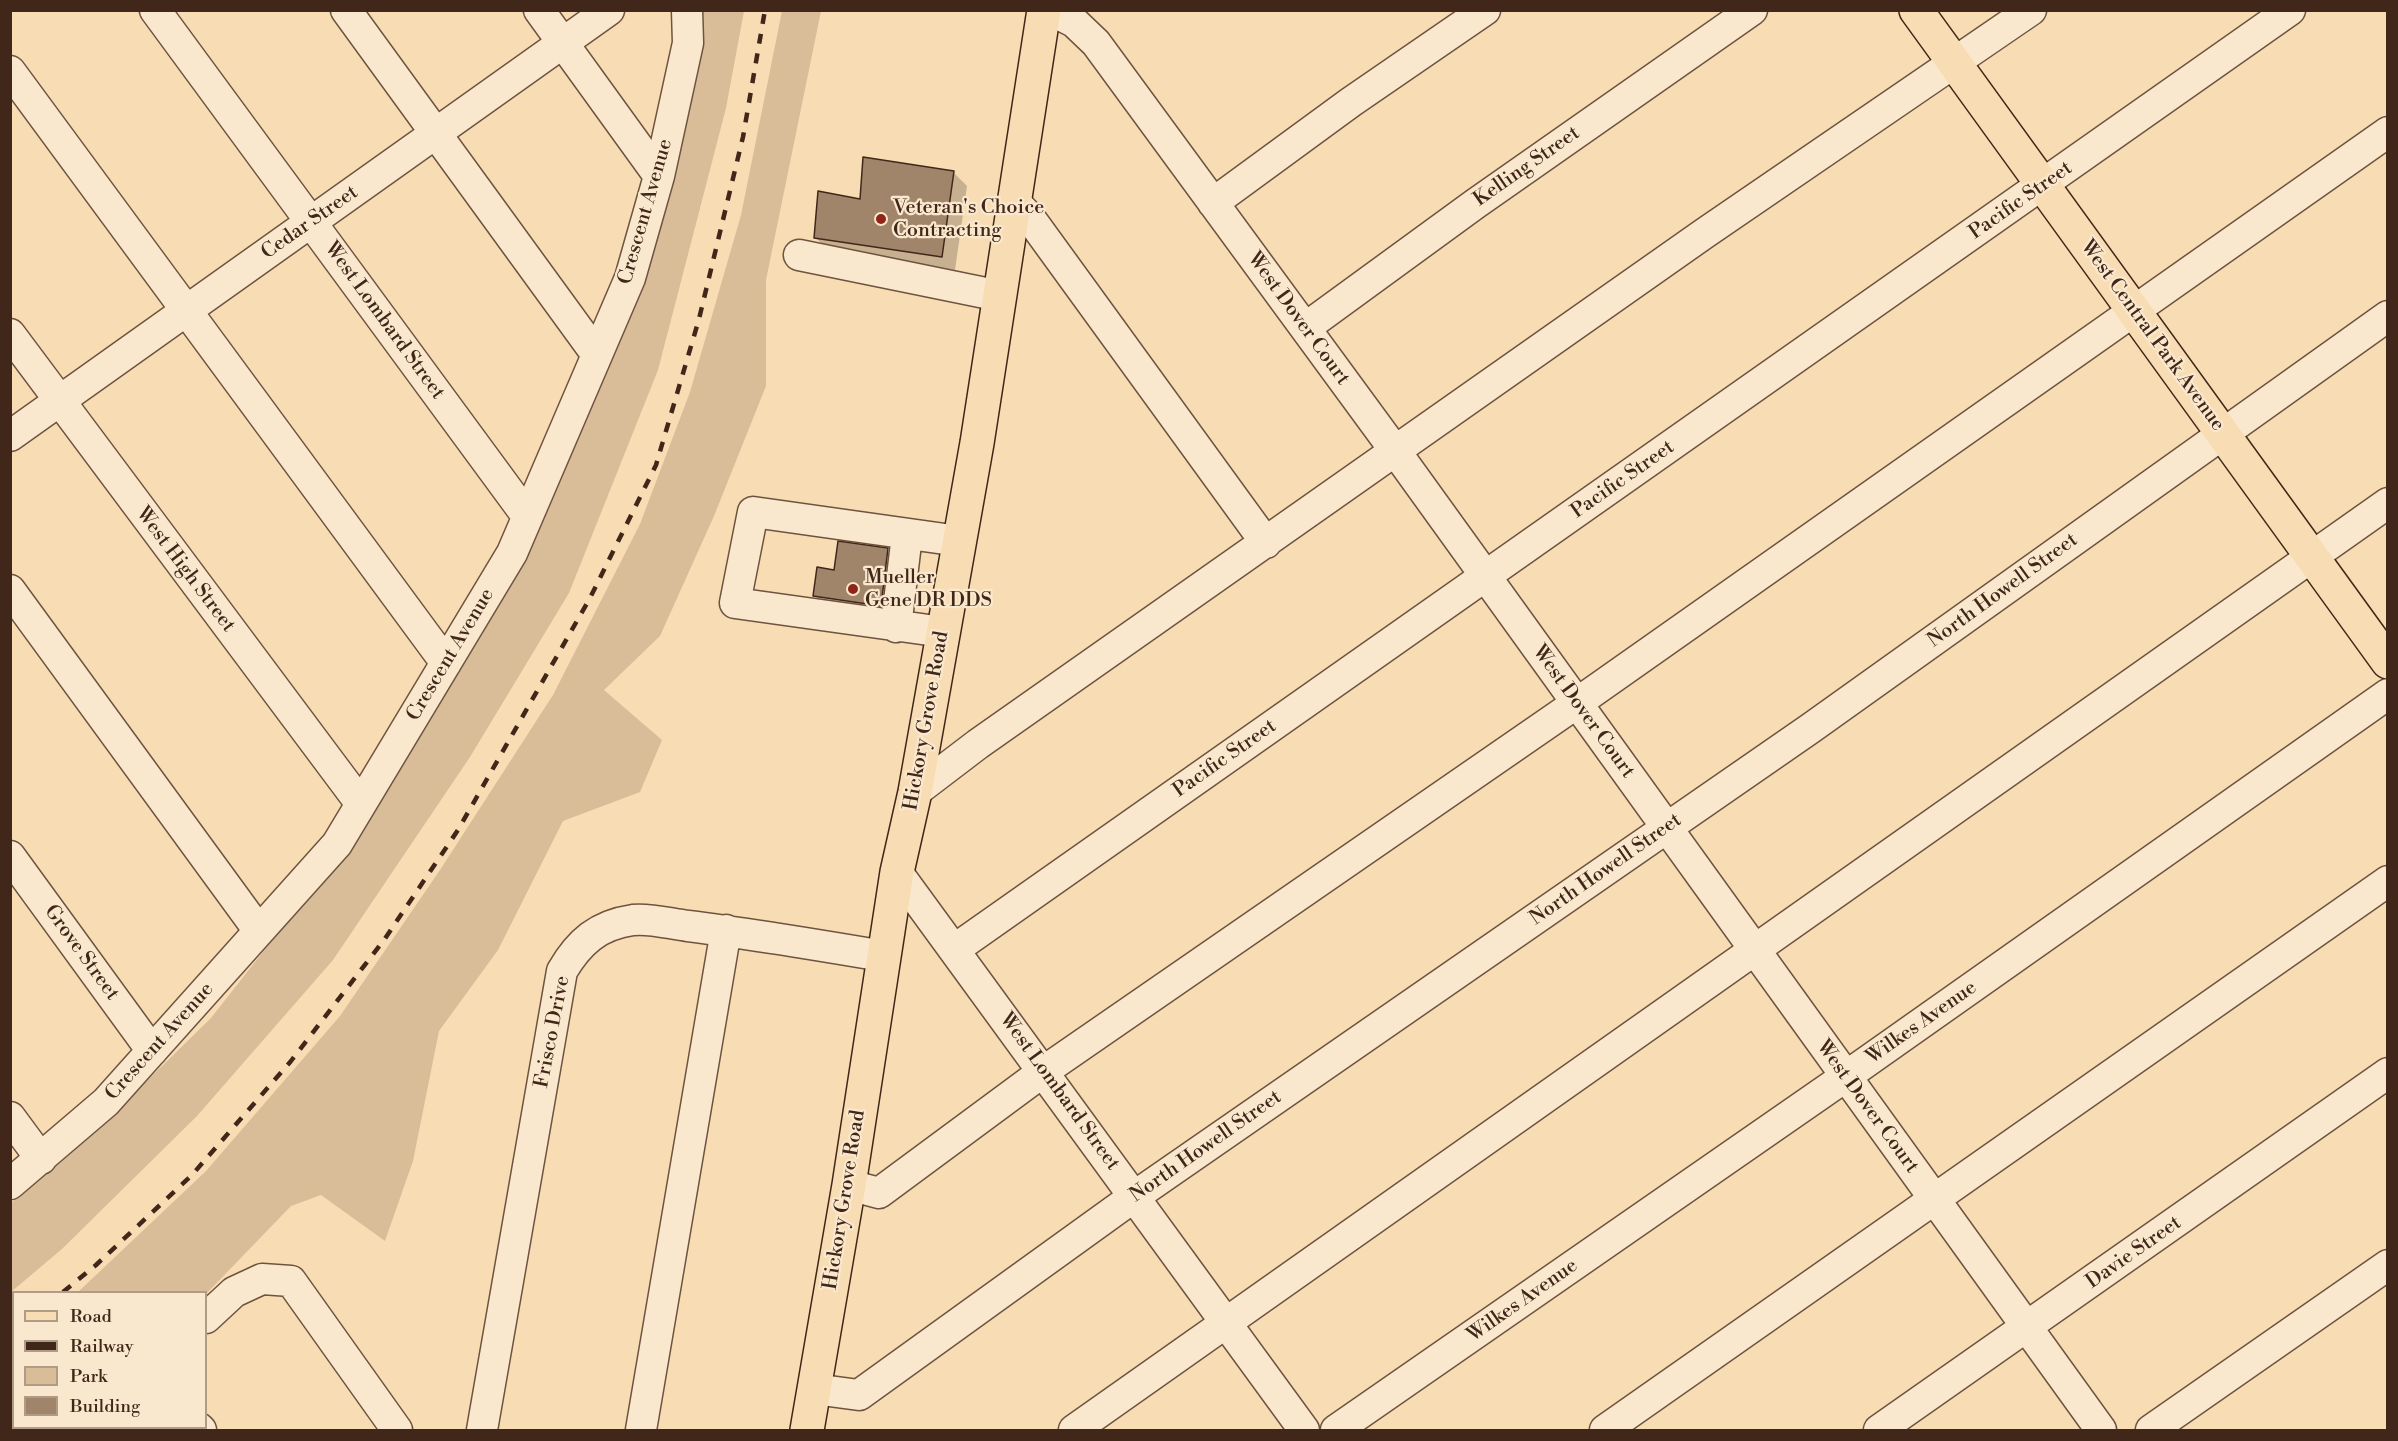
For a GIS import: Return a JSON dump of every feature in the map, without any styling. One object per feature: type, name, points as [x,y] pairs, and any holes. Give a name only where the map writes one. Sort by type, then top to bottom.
[{"type":"main road","name":"Hickory Grove Road","points":[[807,1431],[849,1185],[897,872],[915,792],[1000,296],[1044,10]]},
{"type":"main road","name":"West Central Park Avenue","points":[[1916,10],[2388,662]]},
{"type":"street","name":"West Lombard Street","points":[[155,10],[528,516]]},
{"type":"street","points":[[346,10],[597,355]]},
{"type":"street","points":[[539,10],[659,176]]},
{"type":"street","name":"Cedar Street","points":[[10,435],[609,10]]},
{"type":"street","name":"Crescent Avenue","points":[[10,1184],[106,1102],[337,844],[512,553],[630,278],[659,176],[688,43],[687,10]]},
{"type":"street","name":"West Dover Court","points":[[1050,10],[1074,22],[1096,44],[1396,452],[2101,1431]]},
{"type":"street","points":[[1213,203],[1351,102],[1485,10]]},
{"type":"street","name":"Kelling Street","points":[[1305,328],[1475,204],[1752,10]]},
{"type":"street","points":[[915,792],[978,744],[1706,233],[2031,10]]},
{"type":"street","name":"Pacific Street","points":[[955,949],[2290,10]]},
{"type":"street","points":[[10,71],[446,663]]},
{"type":"street","points":[[849,1185],[879,1193],[1044,1071],[1576,704],[2388,132]]},
{"type":"street","points":[[1014,201],[1031,220],[1266,543]]},
{"type":"street","points":[[799,255],[1000,296]]},
{"type":"street","name":"North Howell Street","points":[[814,1389],[859,1395],[1135,1196],[1811,728],[2388,316]]},
{"type":"street","name":"West High Street","points":[[10,334],[361,804]]},
{"type":"street","points":[[1074,1431],[1225,1322],[1755,952],[2388,503]]},
{"type":"street","points":[[943,632],[735,603],[753,512],[959,541]]},
{"type":"street","points":[[896,627],[907,535]]},
{"type":"street","points":[[10,590],[259,931]]},
{"type":"street","name":"Wilkes Avenue","points":[[1336,1431],[1845,1077],[2388,694]]},
{"type":"street","name":"Grove Street","points":[[10,856],[152,1051]]},
{"type":"street","name":"West Lombard Street","points":[[897,872],[1304,1431]]},
{"type":"street","points":[[1605,1431],[2388,881]]},
{"type":"street","name":"Frisco Drive","points":[[482,1431],[562,971],[574,950],[589,937],[612,926],[635,920],[726,930],[883,956]]},
{"type":"street","points":[[641,1431],[726,930]]},
{"type":"street","name":"Davie Street","points":[[1879,1431],[2388,1074]]},
{"type":"street","points":[[10,1117],[41,1159]]},
{"type":"street","points":[[2151,1431],[2388,1265]]},
{"type":"street","points":[[207,1317],[234,1292],[262,1279],[291,1281],[398,1431]]},
{"type":"green space","points":[[695,11],[744,11],[726,108],[658,370],[569,593],[470,757],[333,960],[197,1116],[62,1249],[11,1292],[11,1203],[115,1112],[211,1018],[339,855],[619,332]]},
{"type":"green space","points":[[782,11],[821,11],[766,280],[766,386],[714,516],[660,636],[604,690],[662,740],[640,792],[563,821],[498,950],[439,1031],[413,1161],[385,1241],[321,1195],[291,1206],[207,1293],[207,1291],[79,1291],[206,1171],[340,1016],[440,870],[553,695],[640,524],[690,392],[741,215]]},
{"type":"building","name":"Veteran's Choice Contracting","points":[[863,157],[954,171],[942,257],[814,238],[818,191],[860,199]]},
{"type":"building","name":"Mueller Gene DR DDS","points":[[838,541],[888,548],[881,606],[813,596],[817,567],[834,570]]},
{"type":"railway","points":[[64,1291],[96,1265],[192,1175],[291,1061],[384,940],[458,830],[590,598],[656,465],[699,319],[743,137],[765,10]]},
{"type":"place","name":"Veteran's Choice Contracting","points":[[881,219]]},
{"type":"place","name":"Mueller Gene DR DDS","points":[[853,589]]}]
